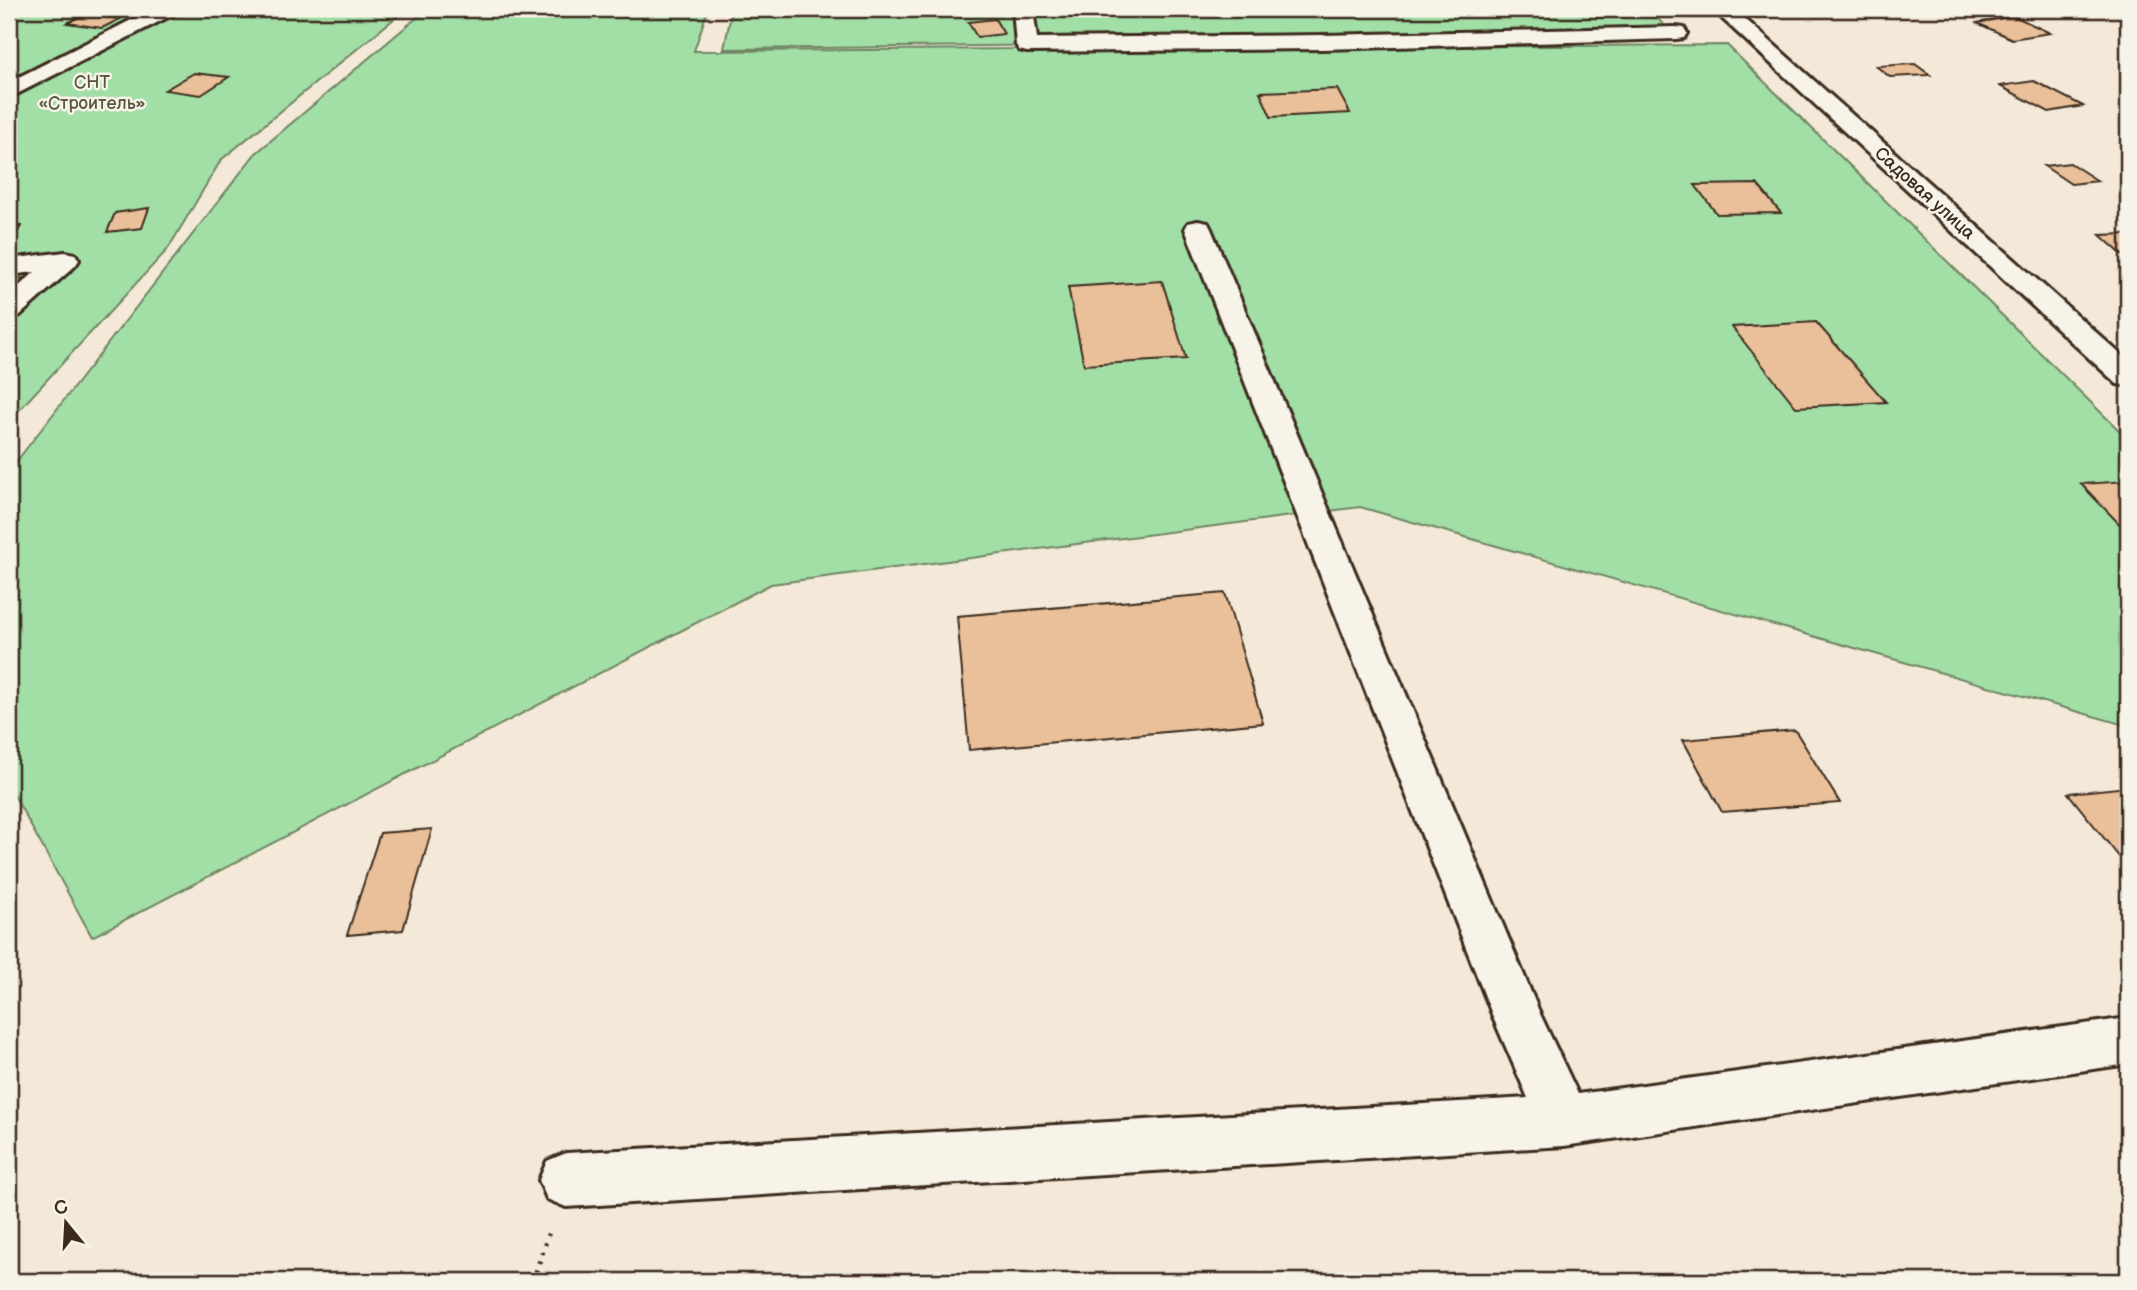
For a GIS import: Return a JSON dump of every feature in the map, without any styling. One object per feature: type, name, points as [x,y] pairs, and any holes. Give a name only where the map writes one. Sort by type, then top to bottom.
[{"type":"street","points":[[9,91],[169,9]]},
{"type":"street","points":[[1023,9],[1027,45],[1321,31],[1749,34]]},
{"type":"street","points":[[1652,9],[1676,33]]},
{"type":"street","name":"Садовая улица","points":[[1722,9],[2128,377]]},
{"type":"street","points":[[1198,229],[1513,1009],[1563,1121]]},
{"type":"street","points":[[9,267],[65,260],[9,310]]},
{"type":"street","points":[[566,1180],[1563,1121],[2128,1041]]},
{"type":"green space","name":"СНТ «Строитель»","points":[[9,9],[406,9],[221,160],[168,249],[9,421]]},
{"type":"green space","points":[[427,9],[708,9],[694,51],[1727,45],[2128,439],[2128,726],[1360,507],[771,584],[92,937],[9,786],[9,471],[255,154]]},
{"type":"green space","points":[[732,9],[1648,9],[1677,38],[724,49]]},
{"type":"building","points":[[1590,9],[1624,9],[1630,16],[1597,17]]},
{"type":"building","points":[[85,14],[120,19],[102,28],[67,23]]},
{"type":"building","points":[[2014,16],[2050,33],[2012,39],[1977,23]]},
{"type":"building","points":[[995,19],[1004,34],[977,37],[968,22]]},
{"type":"building","points":[[1915,64],[1930,75],[1890,77],[1876,66]]},
{"type":"building","points":[[194,73],[229,77],[201,95],[165,90]]},
{"type":"building","points":[[2034,81],[2083,106],[2049,112],[2000,86]]},
{"type":"building","points":[[1337,89],[1350,113],[1271,117],[1260,92]]},
{"type":"building","points":[[2070,163],[2098,181],[2071,184],[2044,166]]},
{"type":"building","points":[[1757,184],[1781,213],[1717,214],[1695,185]]},
{"type":"building","points":[[149,208],[142,228],[107,232],[115,213]]},
{"type":"building","points":[[21,226],[9,247],[9,227]]},
{"type":"building","points":[[2128,234],[2128,260],[2100,235]]},
{"type":"building","points":[[25,278],[15,292],[9,293],[9,280]]},
{"type":"building","points":[[1162,281],[1186,359],[1084,365],[1068,287]]},
{"type":"building","points":[[1816,322],[1886,402],[1796,407],[1732,327]]},
{"type":"building","points":[[2128,481],[2128,533],[2081,484]]},
{"type":"building","points":[[1225,593],[1263,723],[969,750],[957,616]]},
{"type":"building","points":[[1795,730],[1840,803],[1722,812],[1683,740]]},
{"type":"building","points":[[2128,787],[2128,868],[2068,793]]},
{"type":"building","points":[[432,829],[403,930],[347,935],[380,833]]}]
